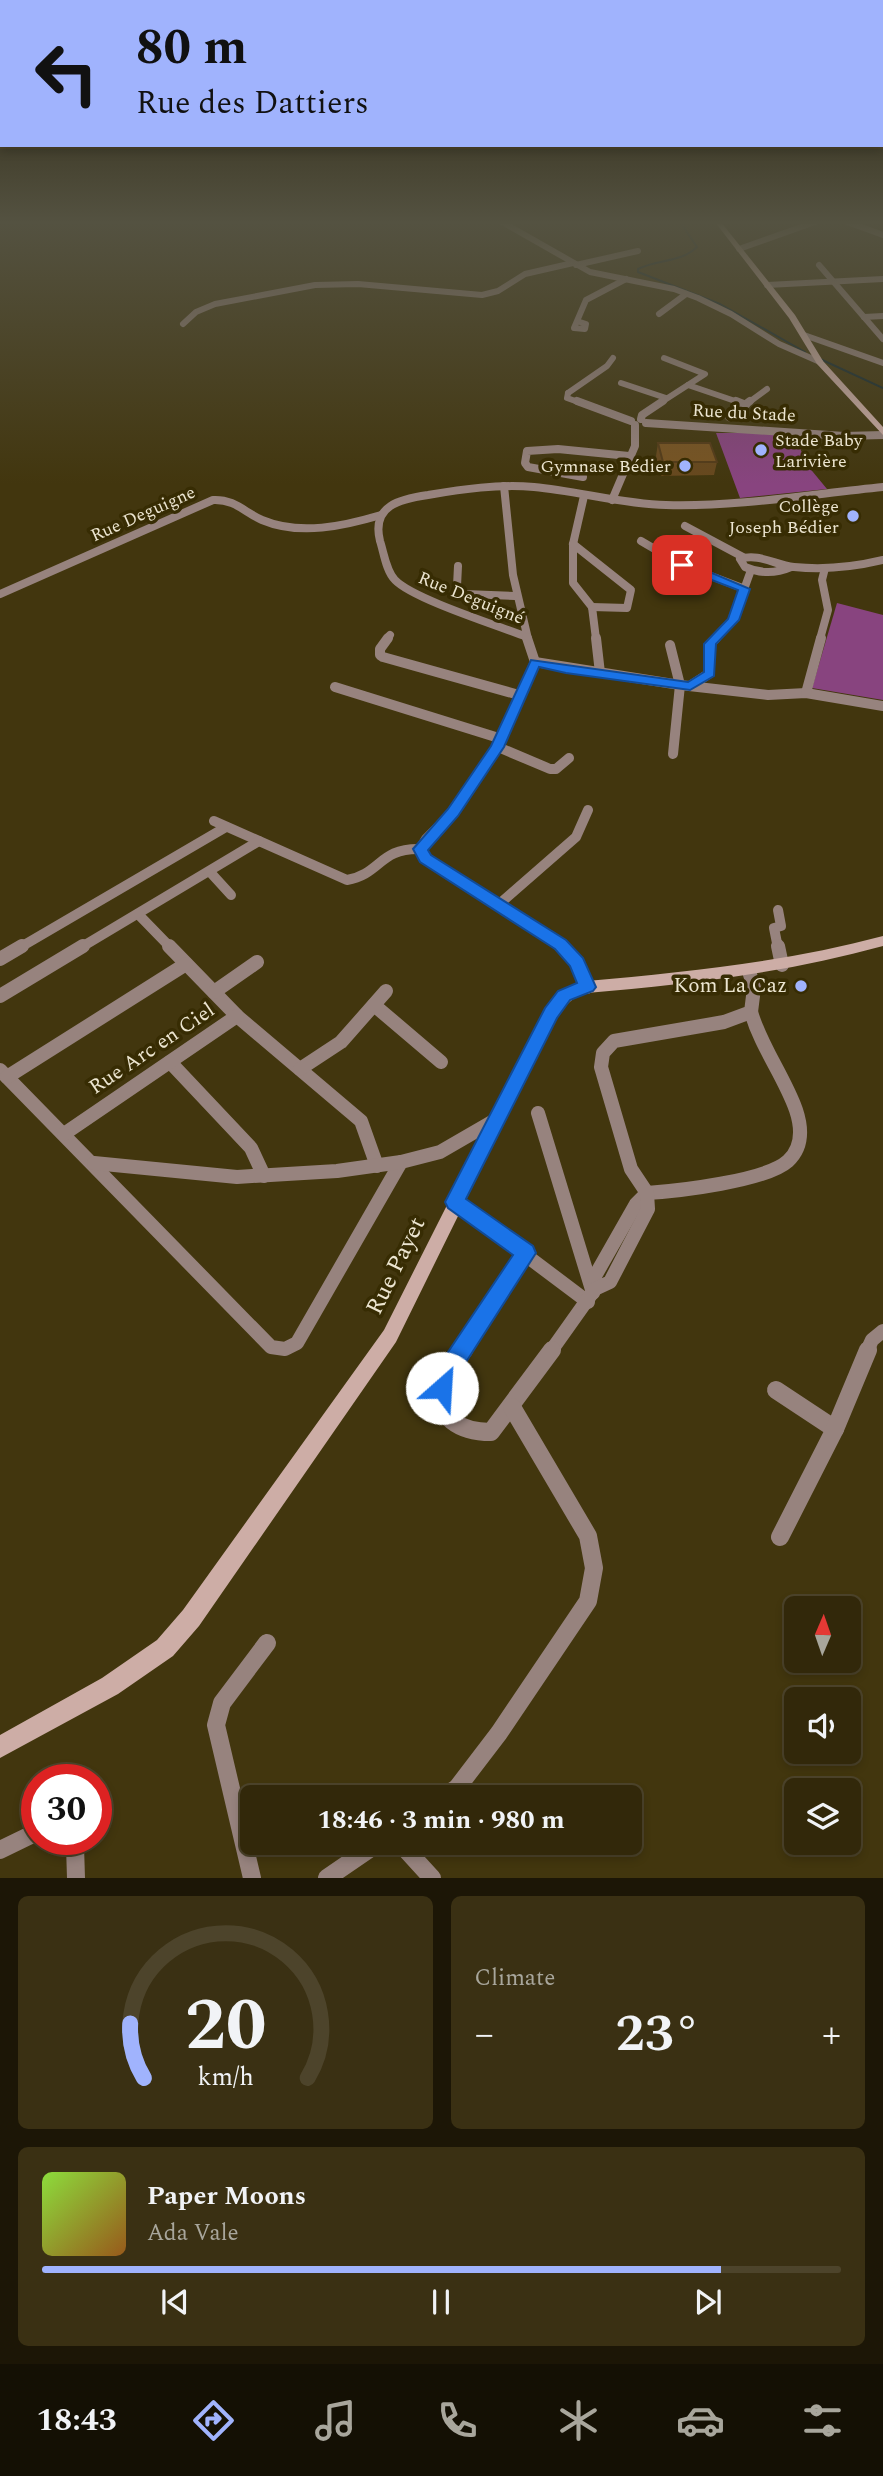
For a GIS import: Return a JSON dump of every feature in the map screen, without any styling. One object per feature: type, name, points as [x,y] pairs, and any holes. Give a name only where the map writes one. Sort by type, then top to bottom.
[{"type":"main road","points":[[785,310],[816,358],[883,433]]},
{"type":"main road","name":"Rue Payet","points":[[0,1747],[110,1686],[165,1648],[191,1618],[390,1336],[551,1013],[564,996],[572,990],[587,987],[749,971],[817,960],[883,941]]},
{"type":"street","points":[[183,324],[202,310]]},
{"type":"street","points":[[577,321],[582,310]]},
{"type":"street","points":[[659,314],[665,310]]},
{"type":"street","points":[[721,310],[796,354],[816,358]]},
{"type":"street","points":[[858,310],[883,339]]},
{"type":"street","points":[[864,317],[883,316]]},
{"type":"street","points":[[805,337],[822,340],[883,363]]},
{"type":"street","name":"Rue du Stade","points":[[613,358],[607,366],[568,393],[567,398],[638,421],[844,436],[883,433]]},
{"type":"street","name":"Rue du Stade","points":[[638,421],[642,415],[705,373],[663,358]]},
{"type":"street","name":"Rue du Stade","points":[[621,383],[666,398]]},
{"type":"street","name":"Rue du Stade","points":[[688,385],[746,405]]},
{"type":"street","name":"Rue du Stade","points":[[729,417],[767,389]]},
{"type":"street","points":[[612,500],[635,446],[638,421]]},
{"type":"street","points":[[583,477],[528,467],[525,454],[546,448],[629,456]]},
{"type":"street","points":[[381,515],[389,506],[409,498],[461,489],[504,486],[665,505],[733,502],[883,486]]},
{"type":"street","points":[[420,849],[453,812],[500,743],[535,662],[515,596],[505,537],[504,486]]},
{"type":"street","points":[[584,496],[573,544],[573,583],[592,607],[600,673]]},
{"type":"street","name":"Rue Deguigne","points":[[0,594],[214,500],[229,499],[267,522],[309,528],[335,526],[381,515]]},
{"type":"street","name":"Rue Deguigné","points":[[381,515],[378,532],[387,564],[397,582],[417,594],[527,637]]},
{"type":"street","points":[[685,526],[743,557],[753,556],[791,567],[825,568],[883,561]]},
{"type":"street","points":[[641,541],[682,565],[744,589]]},
{"type":"street","points":[[573,544],[631,590],[627,608],[592,607]]},
{"type":"street","points":[[743,557],[740,562],[751,570],[777,572],[791,567]]},
{"type":"street","points":[[458,566],[457,586],[465,594],[515,596]]},
{"type":"street","points":[[806,693],[828,610],[822,580],[825,568]]},
{"type":"street","points":[[685,686],[710,673],[710,644],[733,620],[751,570]]},
{"type":"street","points":[[390,635],[380,649],[380,655],[383,657],[519,695]]},
{"type":"street","points":[[670,645],[685,686],[673,754]]},
{"type":"street","points":[[535,662],[566,670],[685,686],[768,695],[806,693],[883,706]]},
{"type":"street","points":[[335,687],[500,743],[550,769],[556,769],[569,758]]},
{"type":"street","points":[[497,906],[576,837],[588,810]]},
{"type":"street","points":[[214,821],[347,880],[368,874],[389,852],[406,847],[420,849],[426,858],[572,954],[587,987]]},
{"type":"street","points":[[0,959],[226,827]]},
{"type":"street","points":[[0,996],[259,841]]},
{"type":"street","points":[[210,872],[232,895]]},
{"type":"street","points":[[778,911],[781,926],[774,928],[782,965]]},
{"type":"street","name":"Rue Arc en Ciel","points":[[64,1134],[237,1016],[138,914]]},
{"type":"street","points":[[214,992],[257,962]]},
{"type":"street","points":[[186,964],[4,1074],[94,1163],[271,1347],[285,1349],[297,1343],[401,1162]]},
{"type":"street","points":[[592,1295],[595,1276],[636,1204],[647,1193],[703,1186],[774,1168],[792,1156],[801,1138],[797,1116],[760,1040],[751,1012],[754,988],[749,971]]},
{"type":"street","points":[[300,1069],[341,1042],[386,991]]},
{"type":"street","points":[[374,1005],[441,1062]]},
{"type":"street","points":[[526,1253],[443,1382],[440,1398],[445,1415],[460,1429],[476,1433],[491,1432],[592,1295],[610,1282],[648,1209],[647,1193],[631,1169],[601,1068],[603,1053],[614,1041],[631,1036],[723,1022],[751,1012]]},
{"type":"street","points":[[237,1016],[360,1121],[377,1166]]},
{"type":"street","points":[[170,1062],[251,1148],[264,1176]]},
{"type":"street","points":[[538,1113],[592,1295]]},
{"type":"street","points":[[94,1163],[237,1177],[377,1166],[440,1152],[497,1119]]},
{"type":"street","points":[[455,1202],[526,1253],[592,1295]]},
{"type":"street","points":[[580,1248],[595,1254],[608,1252]]},
{"type":"street","points":[[779,1537],[835,1429],[872,1340],[883,1331]]},
{"type":"street","points":[[776,1390],[835,1429]]},
{"type":"street","points":[[459,1785],[499,1733],[588,1601],[593,1585],[594,1568],[588,1536],[512,1407]]},
{"type":"street","points":[[252,1878],[216,1725],[222,1703],[267,1643]]},
{"type":"street","points":[[0,1850],[21,1840]]},
{"type":"street","points":[[75,1855],[76,1878]]},
{"type":"street","points":[[327,1878],[361,1855]]},
{"type":"street","points":[[411,1855],[432,1878]]},
{"type":"shaded area","name":"Stade Baby Larivière","points":[[716,433],[793,433],[808,466],[827,489],[740,498]]},
{"type":"shaded area","points":[[837,603],[883,615],[883,700],[812,688]]},
{"type":"building","points":[[658,443],[710,443],[717,462],[663,462]]},
{"type":"waterway","points":[[730,310],[805,352]]},
{"type":"waterway","points":[[818,358],[883,388]]},
{"type":"place","name":"Stade Baby Larivière","points":[[761,450]]},
{"type":"place","name":"Gymnase Bédier","points":[[685,466]]},
{"type":"place","name":"Collège Joseph Bédier","points":[[853,516]]},
{"type":"place","name":"Kom La Caz","points":[[801,986]]},
{"type":"route","points":[[442,1388],[453,1363],[526,1253],[455,1202],[551,1013],[572,990],[587,987],[583,973],[572,954],[426,858],[420,849],[453,812],[498,747],[535,662],[566,670],[690,686],[710,673],[710,644],[733,620],[744,589],[682,565]]}]
